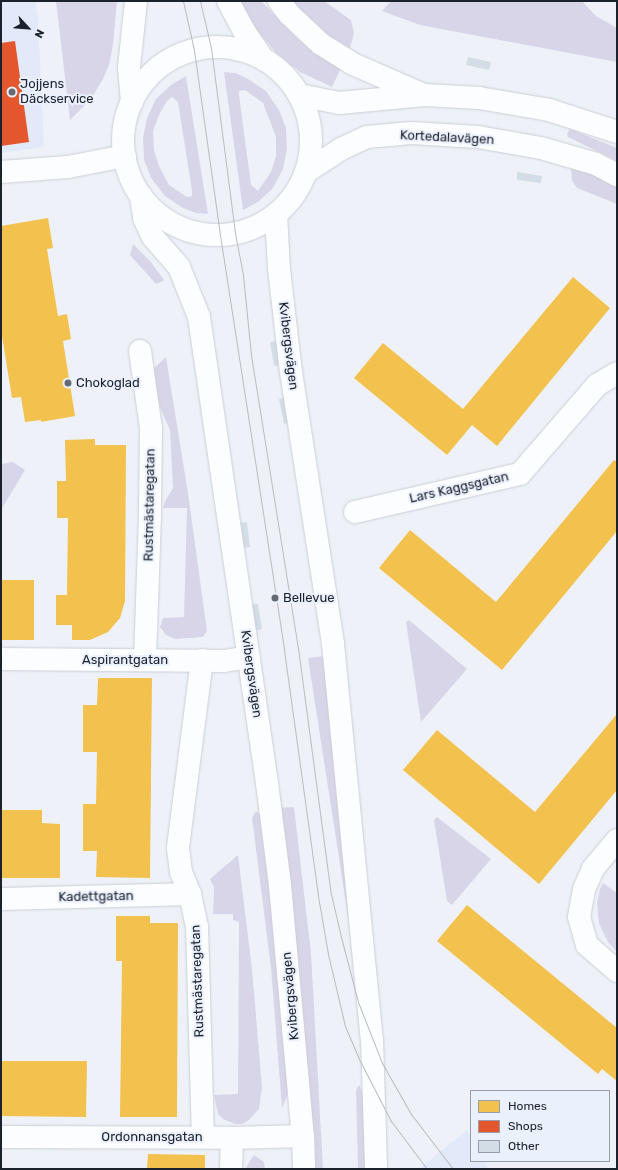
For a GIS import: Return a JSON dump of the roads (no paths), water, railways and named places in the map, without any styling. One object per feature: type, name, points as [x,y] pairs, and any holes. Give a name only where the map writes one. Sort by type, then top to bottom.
[{"type":"street","points":[[132,102],[129,67],[136,1]]},
{"type":"street","points":[[228,1],[244,31],[263,59]]},
{"type":"street","points":[[279,1],[289,14],[321,44],[353,64],[425,95]]},
{"type":"street","points":[[220,47],[242,51],[263,59],[283,74],[299,95],[307,113],[311,133],[310,153],[306,172],[290,199],[276,214],[247,230],[220,235],[207,234],[194,232],[170,222],[159,215],[141,196],[128,170],[124,156],[124,128],[132,102],[143,84],[157,69],[184,53],[220,47]]},
{"type":"street","points":[[299,95],[338,103],[425,95],[479,98],[549,110],[617,132]]},
{"type":"street","name":"Kortedalavägen","points":[[306,172],[341,149],[367,137],[411,133],[478,137],[541,148],[596,164],[617,175]]},
{"type":"street","points":[[1,172],[68,168],[124,156]]},
{"type":"street","name":"Kvibergsvägen","points":[[141,196],[144,218],[153,238],[179,267],[199,318],[249,657],[280,885],[303,1136],[304,1169]]},
{"type":"street","name":"Kvibergsvägen","points":[[276,214],[279,269],[291,372],[334,644],[372,1039],[376,1169]]},
{"type":"street","name":"Rustmästaregatan","points":[[140,351],[151,428],[150,516],[145,660]]},
{"type":"street","name":"Lars Kaggsgatan","points":[[355,512],[520,474],[597,385],[617,374]]},
{"type":"street","name":"Aspirantgatan","points":[[1,659],[224,661],[249,657]]},
{"type":"street","name":"Rustmästaregatan","points":[[202,660],[178,848],[181,872],[190,894],[197,926],[203,1137]]},
{"type":"street","points":[[617,840],[593,869],[584,889],[579,917],[588,945],[617,971]]},
{"type":"street","name":"Kadettgatan","points":[[1,899],[190,894]]},
{"type":"street","name":"Ordonnansgatan","points":[[1,1137],[232,1138],[303,1136]]},
{"type":"street","points":[[231,1169],[232,1138]]},
{"type":"tram line","points":[[183,1],[194,50],[220,235],[284,650],[318,896],[328,954],[345,1026],[360,1061],[391,1121],[427,1169]]},
{"type":"tram line","points":[[200,1],[211,48],[235,233],[243,275],[251,355],[298,648],[331,894],[358,1002],[382,1063],[411,1114],[453,1169]]},
{"type":"place","name":"Jojjens Däckservice","points":[[12,92]]},
{"type":"place","name":"Chokoglad","points":[[68,383]]},
{"type":"place","name":"Bellevue","points":[[275,598]]}]
